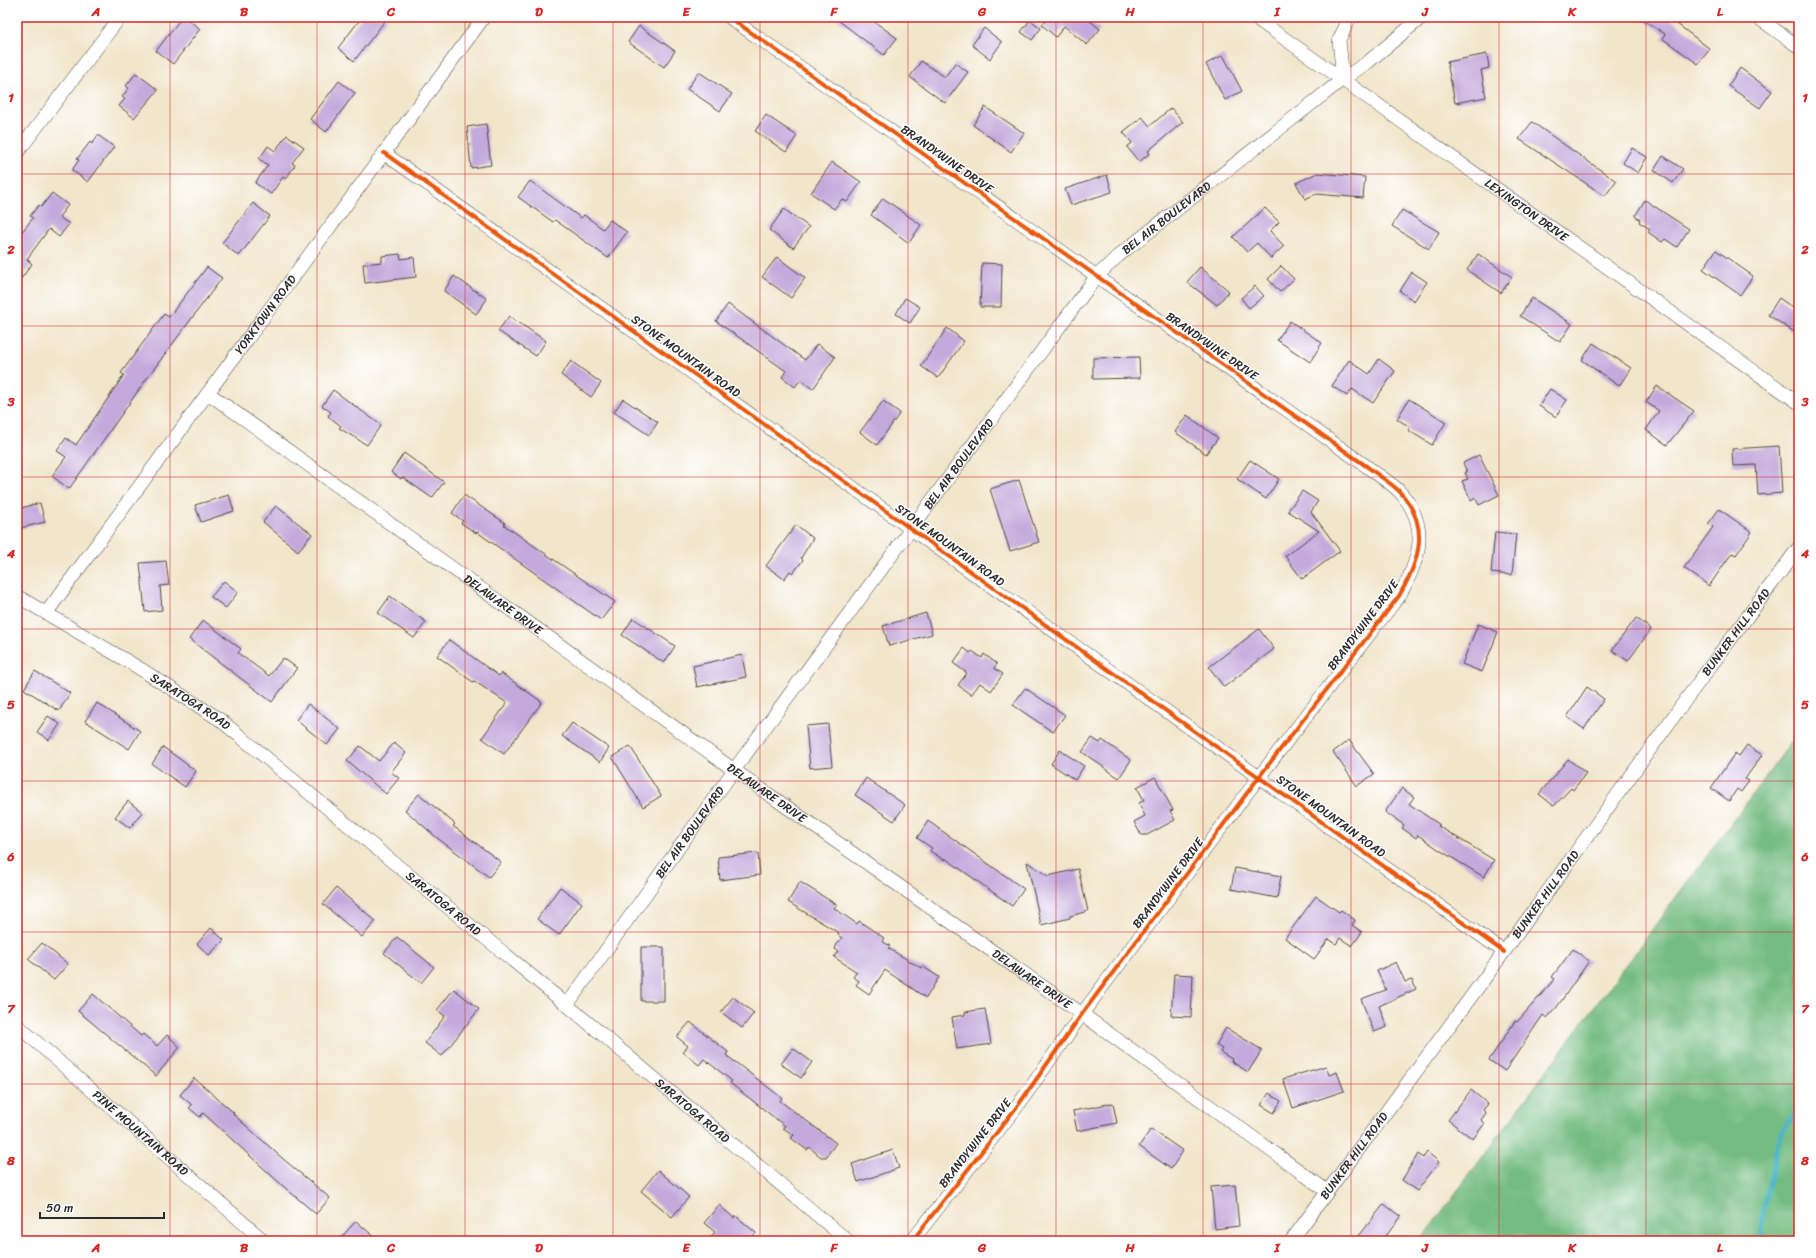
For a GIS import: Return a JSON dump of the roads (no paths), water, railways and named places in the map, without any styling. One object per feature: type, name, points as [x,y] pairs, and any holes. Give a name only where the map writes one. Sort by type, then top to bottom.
[{"type":"street","points":[[17,153],[120,17]]},
{"type":"street","name":"YORKTOWN ROAD","points":[[47,612],[484,17]]},
{"type":"street","name":"BRANDYWINE DRIVE","points":[[729,17],[1369,468],[1398,491],[1412,509],[1420,536],[1418,556],[1412,575],[1399,596],[1259,777],[1082,1014],[1019,1104],[912,1241]]},
{"type":"street","name":"LEXINGTON DRIVE","points":[[1254,17],[1799,402]]},
{"type":"street","points":[[1343,80],[1339,40],[1350,17]]},
{"type":"street","name":"BEL AIR BOULEVARD","points":[[567,1005],[734,770],[1096,277],[1124,251],[1368,62],[1422,17]]},
{"type":"street","points":[[1757,17],[1797,42]]},
{"type":"street","name":"STONE MOUNTAIN ROAD","points":[[384,153],[1504,952]]},
{"type":"street","name":"DELAWARE DRIVE","points":[[208,393],[734,770],[1082,1014],[1327,1191]]},
{"type":"street","name":"BUNKER HILL ROAD","points":[[1290,1241],[1504,952],[1687,698],[1799,547]]},
{"type":"street","name":"SARATOGA ROAD","points":[[17,596],[47,612],[219,719],[567,1005],[848,1241]]},
{"type":"street","name":"PINE MOUNTAIN ROAD","points":[[17,1025],[264,1241]]},
{"type":"waterway","points":[[1761,1241],[1764,1206],[1780,1135],[1799,1109]]}]
